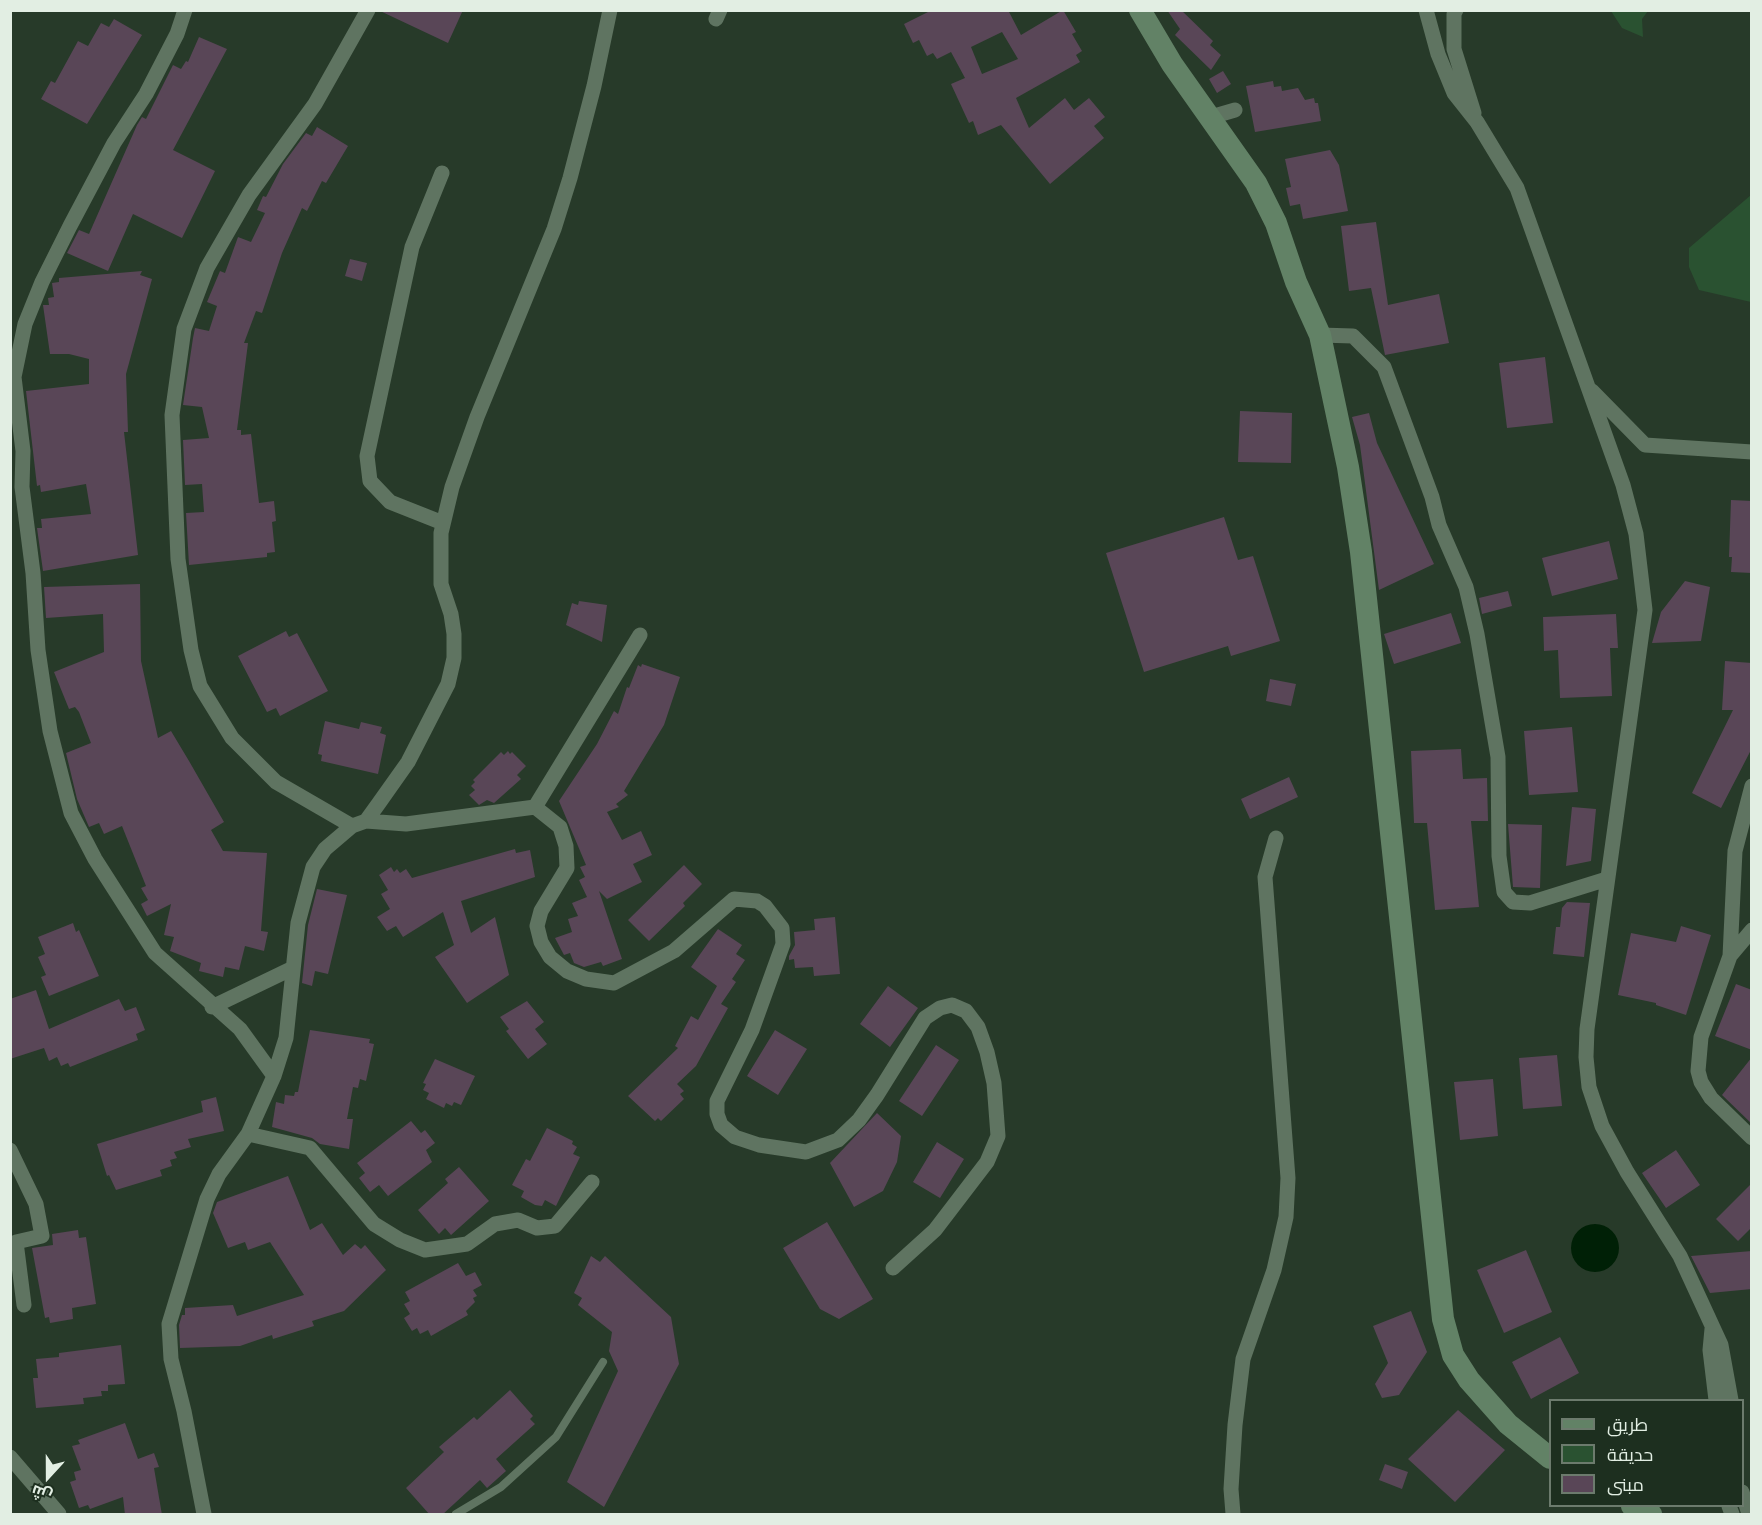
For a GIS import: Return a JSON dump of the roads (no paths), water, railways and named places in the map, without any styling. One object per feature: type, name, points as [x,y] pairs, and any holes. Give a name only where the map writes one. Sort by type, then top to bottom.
[{"type":"street","points":[[185,10],[177,34],[146,94],[114,143],[66,236],[25,324],[14,377],[23,451],[16,490],[33,573],[38,650],[50,731],[71,813],[95,860],[155,953],[212,1007],[240,1029],[274,1076]]},
{"type":"street","points":[[353,36],[356,10]]},
{"type":"street","points":[[368,10],[315,104],[249,195],[207,268],[184,329],[172,415],[178,559],[191,650],[201,686],[232,738],[276,782],[359,824],[406,824],[535,807],[560,827],[566,846],[567,868],[541,911],[537,926],[550,957],[567,971],[586,979],[614,982],[674,951],[734,899],[757,901],[774,916],[782,928],[783,944],[752,1030],[717,1101],[717,1114],[721,1125],[735,1137],[776,1149],[806,1152],[838,1140],[859,1120],[925,1018],[940,1008],[952,1005],[966,1011],[978,1027],[987,1052],[995,1092],[998,1136],[987,1162],[942,1221],[893,1268]]},
{"type":"street","points":[[204,1515],[184,1411],[171,1359],[169,1324],[207,1199],[219,1174],[248,1134],[274,1076],[286,1038],[298,923],[312,867],[325,849],[359,824],[408,762],[448,684],[454,657],[454,634],[451,614],[441,584],[443,524],[463,453],[550,239],[567,188],[594,86],[609,10]]},
{"type":"street","points":[[1140,10],[1172,64],[1256,183],[1271,213],[1296,282],[1320,336],[1348,467],[1361,552],[1443,1319],[1453,1354],[1469,1380],[1508,1424],[1549,1456]]},
{"type":"street","points":[[1426,10],[1438,54],[1454,93],[1477,122],[1517,188],[1623,485],[1636,534],[1645,610],[1587,1029],[1586,1057],[1589,1087],[1596,1111],[1612,1148],[1680,1256],[1721,1345],[1731,1399]]},
{"type":"street","points":[[1456,10],[1454,49],[1477,122]]},
{"type":"street","points":[[1211,117],[1234,110]]},
{"type":"street","points":[[442,173],[412,247],[367,456],[370,481],[390,502],[443,524]]},
{"type":"street","points":[[1320,336],[1353,336],[1384,367],[1415,448],[1442,534],[1466,587],[1477,634],[1498,757],[1498,856],[1504,892],[1513,902],[1530,903],[1607,879]]},
{"type":"street","points":[[1587,387],[1645,445],[1752,452]]},
{"type":"street","points":[[535,807],[640,635]]},
{"type":"street","points":[[1752,786],[1735,851],[1730,956],[1701,1037],[1698,1071],[1701,1082],[1711,1098],[1752,1138]]},
{"type":"street","points":[[1233,1515],[1231,1489],[1234,1425],[1243,1359],[1274,1270],[1286,1217],[1288,1178],[1265,877],[1276,838]]},
{"type":"street","points":[[1730,956],[1752,930]]},
{"type":"street","points":[[212,1007],[293,968]]},
{"type":"street","points":[[248,1134],[310,1148],[374,1224],[400,1240],[425,1250],[467,1244],[495,1224],[518,1220],[537,1228],[555,1226],[592,1182]]},
{"type":"street","points":[[10,1150],[36,1204],[42,1236],[16,1242],[24,1305]]},
{"type":"street","points":[[1712,1326],[1710,1350],[1716,1399]]},
{"type":"street","points":[[10,1457],[59,1515]]},
{"type":"street","points":[[1744,1495],[1749,1515]]},
{"type":"street","points":[[1634,1507],[1651,1515]]},
{"type":"lane","points":[[456,1515],[501,1487],[556,1437],[603,1362]]}]
